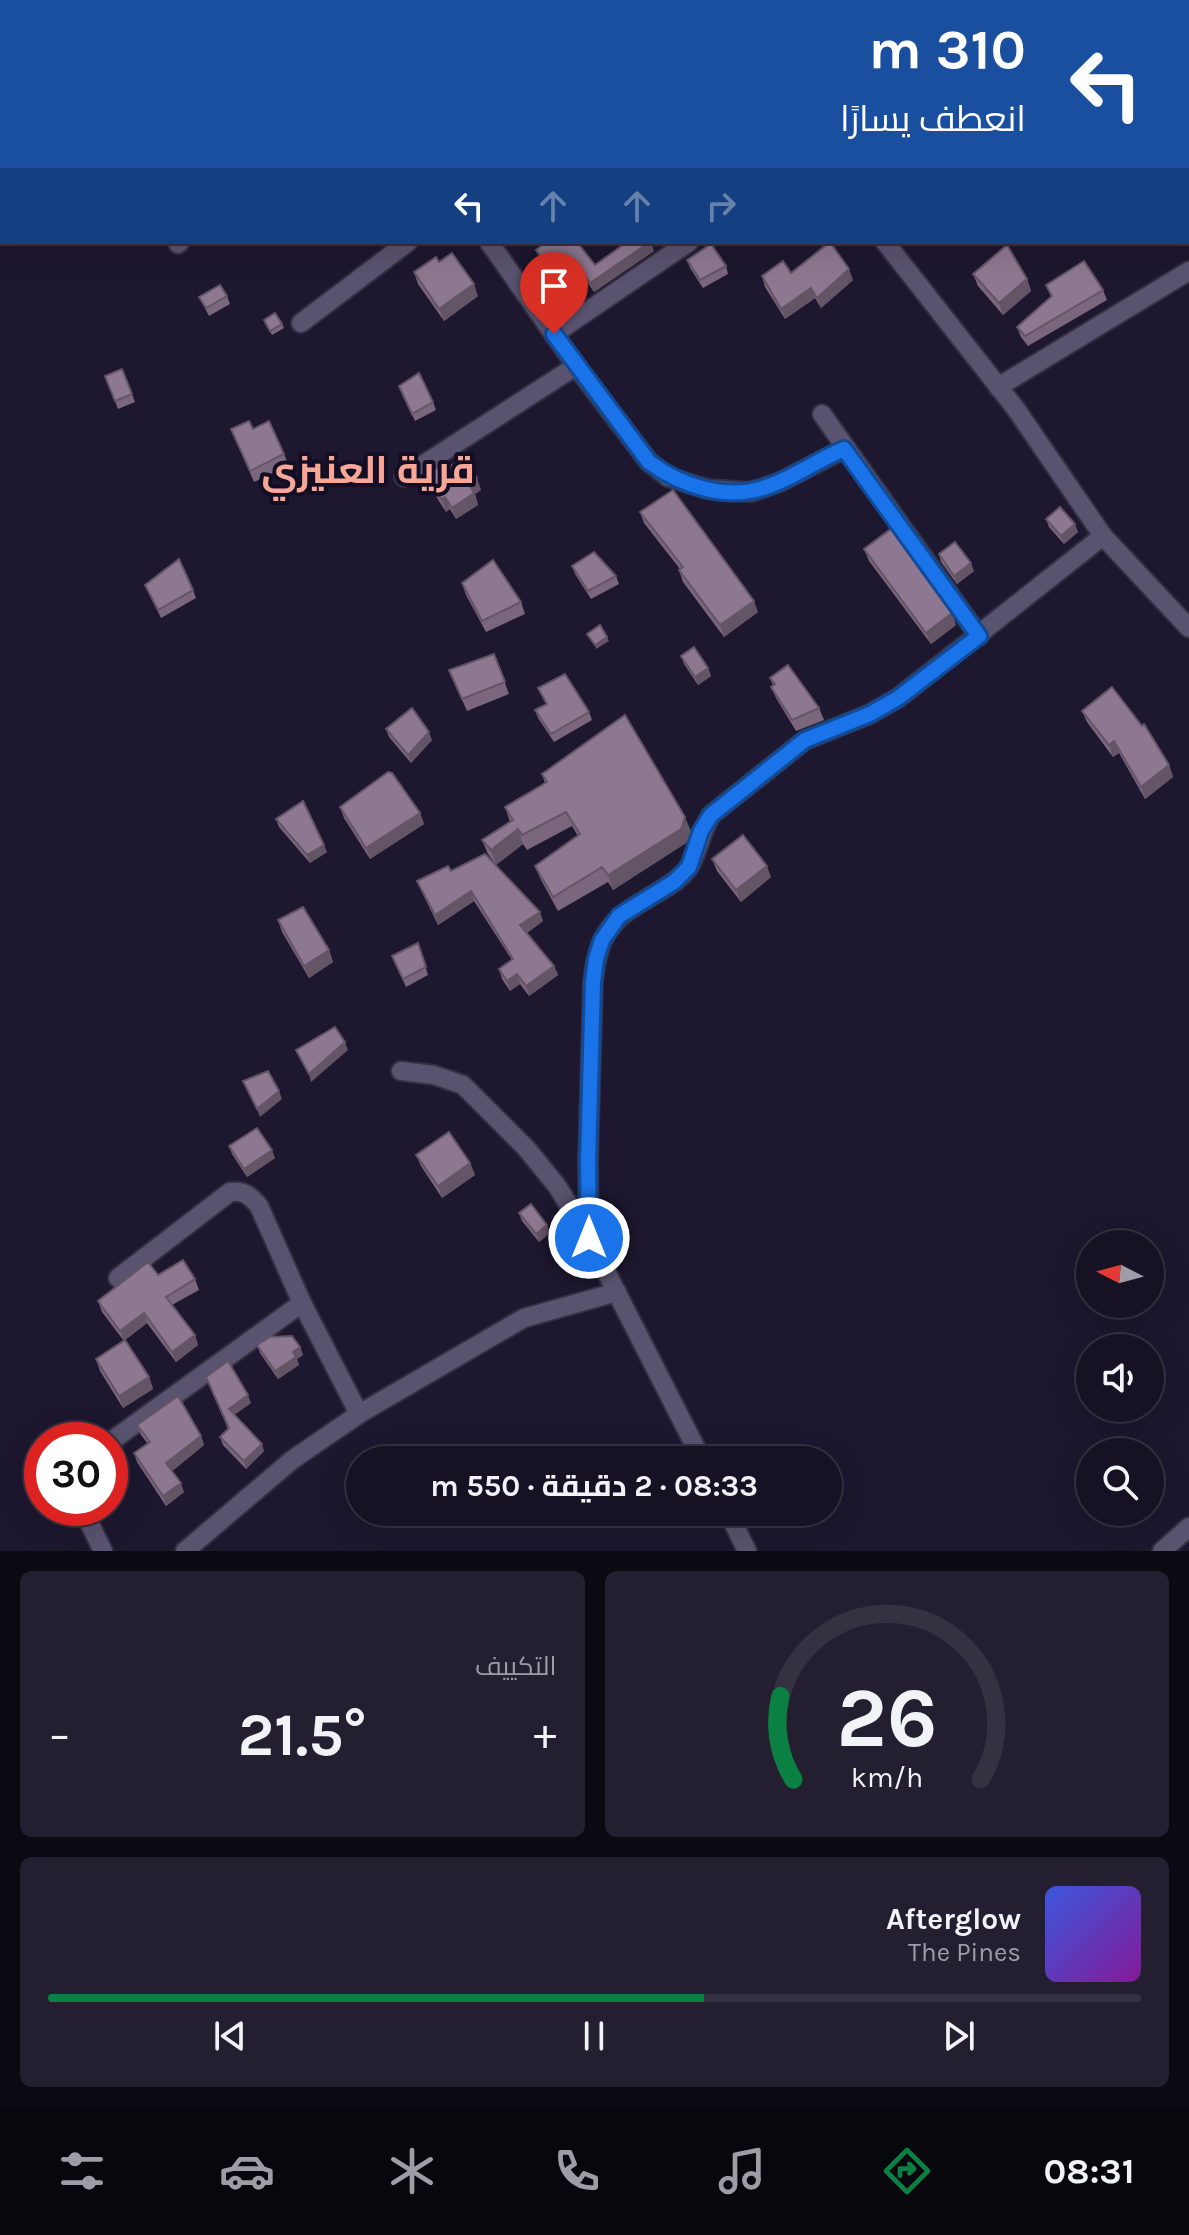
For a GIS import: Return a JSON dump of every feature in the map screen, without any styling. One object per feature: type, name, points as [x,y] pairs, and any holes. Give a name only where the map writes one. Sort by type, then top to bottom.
[{"type":"street","points":[[301,323],[405,244]]},
{"type":"street","points":[[490,244],[576,366],[649,462],[668,477],[707,489],[751,492],[780,482],[844,449]]},
{"type":"street","points":[[554,334],[686,244]]},
{"type":"street","points":[[887,244],[998,387],[1103,536],[1189,628]]},
{"type":"street","points":[[998,387],[1189,271]]},
{"type":"street","points":[[404,477],[576,366]]},
{"type":"street","points":[[822,414],[979,636]]},
{"type":"street","points":[[589,1238],[593,982],[602,940],[619,916],[674,882],[689,867],[701,831],[711,815],[730,798],[805,740],[870,714],[898,698],[1103,536]]},
{"type":"street","points":[[401,1071],[463,1085],[526,1148],[557,1186],[589,1238],[695,1446]]},
{"type":"street","points":[[118,1278],[230,1192],[241,1191],[249,1195],[259,1206],[302,1303],[359,1414]]},
{"type":"street","points":[[185,1551],[292,1460],[359,1414],[524,1318],[617,1292]]},
{"type":"street","points":[[128,1429],[302,1303]]},
{"type":"street","points":[[91,1526],[103,1551]]},
{"type":"street","points":[[735,1526],[747,1551]]},
{"type":"street","points":[[1162,1551],[1189,1527]]},
{"type":"building","points":[[544,244],[579,244],[595,265],[624,244],[647,244],[590,283],[577,263],[564,275],[551,272],[536,250]]},
{"type":"building","points":[[711,244],[726,266],[700,280],[687,260]]},
{"type":"building","points":[[827,244],[831,244],[849,269],[817,298],[811,288],[781,309],[762,276],[783,261],[791,273]]},
{"type":"building","points":[[1007,245],[1027,279],[999,303],[973,274]]},
{"type":"building","points":[[452,253],[474,284],[439,309],[414,272],[436,257],[439,262]]},
{"type":"building","points":[[1084,261],[1103,290],[1025,336],[1017,327],[1052,296],[1046,285]]},
{"type":"building","points":[[220,285],[227,296],[206,308],[199,297]]},
{"type":"building","points":[[275,313],[282,324],[270,331],[264,320]]},
{"type":"building","points":[[122,369],[132,394],[115,401],[105,376]]},
{"type":"building","points":[[419,373],[433,402],[412,414],[399,386]]},
{"type":"building","points":[[249,421],[253,429],[269,421],[284,454],[250,471],[231,429]]},
{"type":"building","points":[[448,461],[456,467],[466,461],[477,478],[469,484],[474,493],[452,508],[445,497],[442,500],[425,475]]},
{"type":"building","points":[[673,490],[754,601],[720,625],[679,570],[683,567],[640,512]]},
{"type":"building","points":[[1060,507],[1075,524],[1061,536],[1046,519]]},
{"type":"building","points":[[891,529],[952,613],[926,633],[864,549]]},
{"type":"building","points":[[955,542],[971,563],[954,576],[939,554]]},
{"type":"building","points":[[594,552],[616,576],[588,591],[572,566]]},
{"type":"building","points":[[179,559],[193,590],[158,610],[145,585]]},
{"type":"building","points":[[493,560],[521,602],[482,621],[462,583]]},
{"type":"building","points":[[600,625],[607,637],[595,645],[587,634]]},
{"type":"building","points":[[694,647],[708,668],[695,677],[681,656]]},
{"type":"building","points":[[494,654],[505,682],[462,699],[449,670]]},
{"type":"building","points":[[788,665],[819,708],[792,720],[771,687],[775,684],[770,678]]},
{"type":"building","points":[[565,674],[589,712],[551,734],[535,710],[547,704],[538,688]]},
{"type":"building","points":[[1112,687],[1142,726],[1144,724],[1169,765],[1141,787],[1114,741],[1109,745],[1082,711]]},
{"type":"building","points":[[412,708],[429,732],[408,755],[386,729]]},
{"type":"building","points":[[625,715],[685,817],[681,829],[608,875],[602,867],[553,897],[535,866],[580,834],[566,812],[522,835],[518,829],[491,850],[482,840],[513,820],[505,807],[547,782],[542,774]]},
{"type":"building","points":[[388,772],[392,773],[420,813],[366,848],[340,807]]},
{"type":"building","points":[[303,801],[324,845],[307,855],[276,819]]},
{"type":"building","points":[[743,835],[767,866],[736,890],[712,859]]},
{"type":"building","points":[[485,854],[540,912],[520,925],[554,966],[526,986],[517,974],[507,981],[499,969],[513,959],[471,891],[435,915],[417,881],[448,866],[451,871]]},
{"type":"building","points":[[303,907],[329,950],[304,966],[278,920]]},
{"type":"building","points":[[418,943],[426,967],[403,979],[392,956]]},
{"type":"building","points":[[335,1027],[345,1042],[309,1074],[296,1050]]},
{"type":"building","points":[[268,1071],[279,1091],[257,1109],[243,1081]]},
{"type":"building","points":[[257,1128],[272,1150],[244,1169],[229,1146]]},
{"type":"building","points":[[449,1132],[470,1163],[438,1186],[416,1155]]},
{"type":"building","points":[[531,1204],[547,1225],[536,1234],[519,1213]]},
{"type":"building","points":[[183,1260],[195,1279],[166,1297],[195,1335],[172,1352],[144,1313],[120,1331],[98,1301],[148,1262],[158,1275]]},
{"type":"building","points":[[292,1336],[300,1347],[293,1352],[296,1357],[275,1371],[257,1345],[270,1337]]},
{"type":"building","points":[[125,1340],[149,1377],[119,1396],[96,1359]]},
{"type":"building","points":[[228,1361],[248,1395],[229,1409],[262,1444],[244,1461],[220,1437],[229,1428],[206,1377]]},
{"type":"building","points":[[178,1396],[201,1436],[166,1463],[181,1483],[163,1496],[134,1453],[150,1442],[137,1425]]},
{"type":"district","name":"قرية العنيزي","points":[[368,470]]},
{"type":"route","points":[[554,334],[649,462],[668,477],[707,489],[751,492],[780,482],[844,449],[979,636],[898,698],[870,714],[805,740],[730,798],[711,815],[701,831],[689,867],[674,882],[619,916],[602,940],[593,982],[589,1238]]}]
